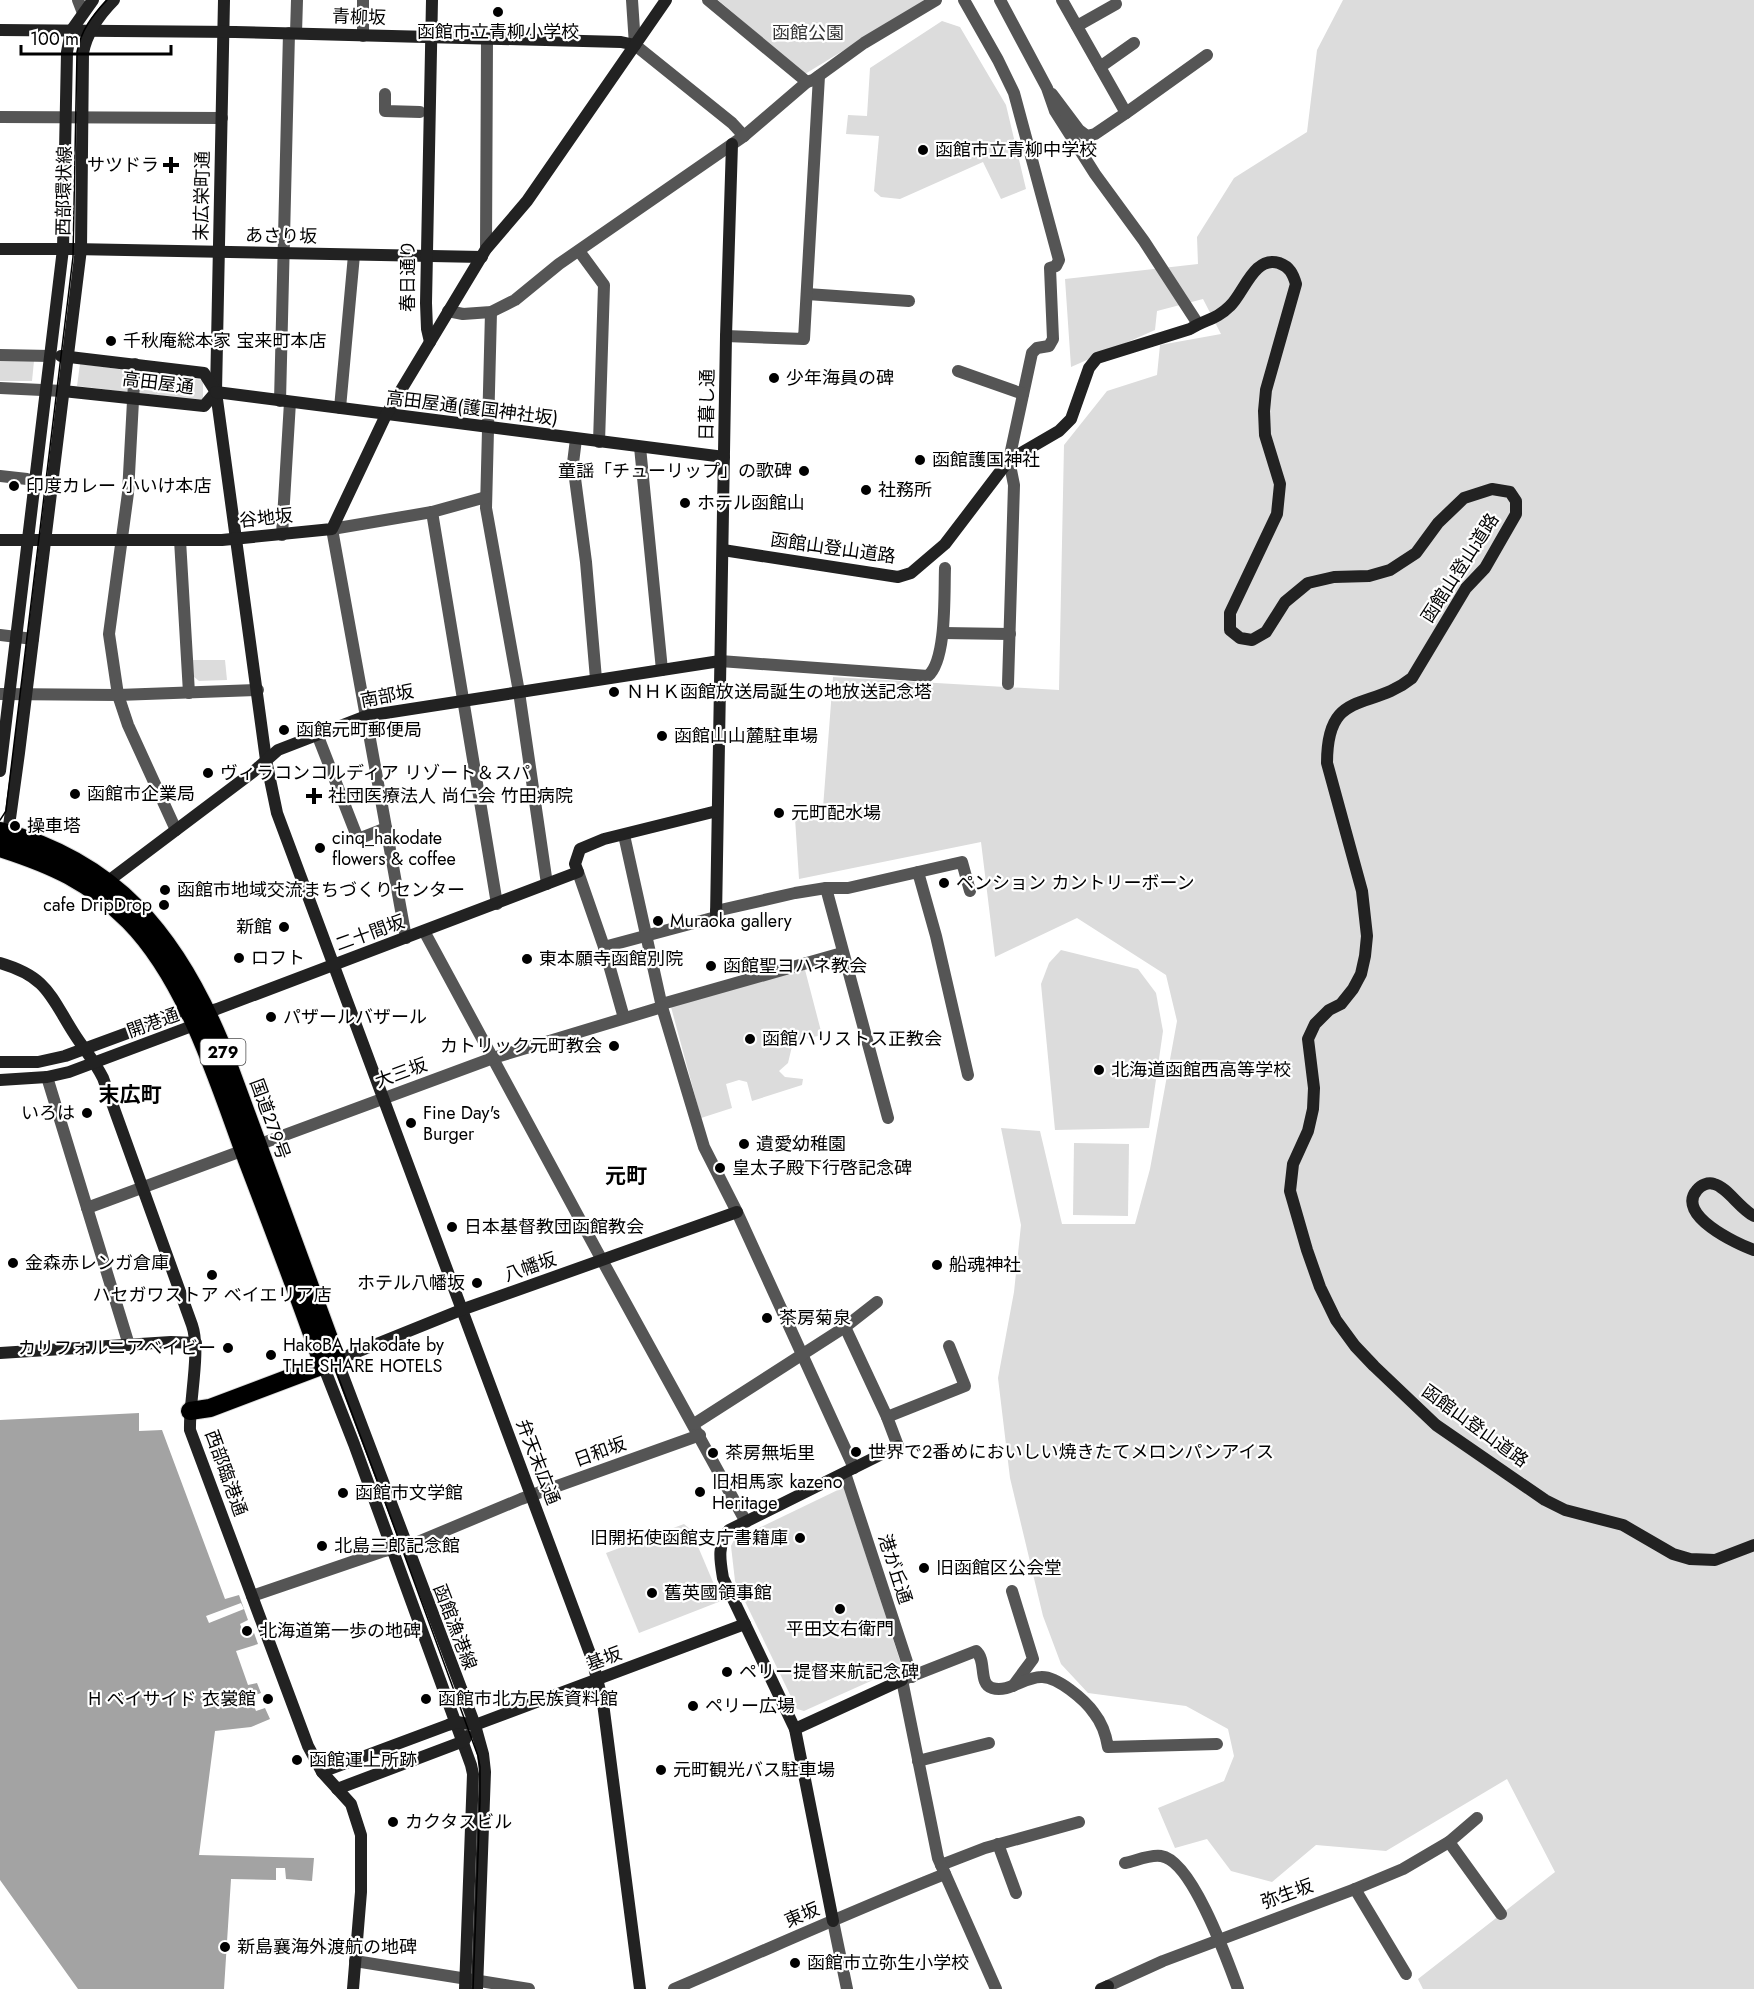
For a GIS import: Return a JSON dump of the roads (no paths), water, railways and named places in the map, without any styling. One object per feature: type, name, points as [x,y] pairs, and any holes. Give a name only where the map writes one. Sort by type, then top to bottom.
[{"type":"highway","name":"国道279号","points":[[2,839],[66,855],[125,896],[168,945],[207,1012],[251,1148],[330,1362]]},
{"type":"highway","name":"国道279号","points":[[2,839],[67,873],[114,907],[142,936],[155,954],[191,1018],[251,1148]]},
{"type":"highway","points":[[190,1411],[210,1408],[330,1362]]},
{"type":"street","points":[[78,0],[83,13]]},
{"type":"street","name":"西部環状線","points":[[2,839],[26,694],[81,249],[83,116],[81,31],[83,13],[93,0]]},
{"type":"street","name":"西部環状線","points":[[0,771],[5,694],[16,637],[63,249],[67,52],[81,31],[98,18],[114,0]]},
{"type":"street","name":"末広栄町通","points":[[224,0],[216,392],[258,690]]},
{"type":"street","points":[[282,535],[285,402],[284,254],[292,33],[297,0]]},
{"type":"street","points":[[363,0],[363,36]]},
{"type":"street","name":"春日通り","points":[[430,342],[426,329],[426,255],[432,0]]},
{"type":"street","points":[[632,0],[635,45],[732,123],[744,136]]},
{"type":"street","points":[[406,938],[332,529],[386,415],[484,253],[527,201],[666,0]]},
{"type":"street","points":[[708,0],[807,82]]},
{"type":"street","points":[[448,311],[463,314],[491,312],[525,293],[579,251],[744,136],[807,82],[819,76],[864,43],[936,0]]},
{"type":"street","points":[[964,0],[1014,93],[1059,260],[1056,266],[1050,268],[1053,339],[1049,345],[1032,352],[1009,460],[1014,485],[1008,684]]},
{"type":"street","points":[[1000,0],[1047,88],[1054,111],[1198,324]]},
{"type":"street","points":[[1062,0],[1126,113]]},
{"type":"street","points":[[1077,26],[1116,4]]},
{"type":"street","name":"青柳坂","points":[[0,30],[292,33],[621,42],[635,45]]},
{"type":"street","points":[[484,253],[487,39]]},
{"type":"street","points":[[1100,67],[1134,43]]},
{"type":"street","points":[[1047,88],[1079,130],[1087,136],[1095,134],[1207,55]]},
{"type":"street","points":[[726,336],[804,339],[819,76]]},
{"type":"street","points":[[385,94],[385,111],[420,112]]},
{"type":"street","points":[[0,117],[222,118]]},
{"type":"street","name":"日暮し通","points":[[716,914],[726,336],[732,144]]},
{"type":"street","name":"あさり坂","points":[[0,249],[354,255],[484,253]]},
{"type":"street","points":[[579,251],[604,285],[602,420],[599,442]]},
{"type":"street","points":[[340,408],[354,255]]},
{"type":"street","name":"函館山登山道路","points":[[723,550],[898,577],[911,573],[945,544],[1009,460],[1059,431],[1071,419],[1089,368],[1097,358],[1214,320],[1232,304],[1255,271],[1266,264],[1276,262],[1293,273],[1296,284],[1266,390],[1264,411],[1266,435],[1280,484],[1280,498],[1272,526],[1230,613],[1230,630],[1239,638],[1252,640],[1266,632],[1284,602],[1308,583],[1334,577],[1369,576],[1390,570],[1416,553],[1438,523],[1464,498],[1492,489],[1510,492],[1516,501],[1516,514],[1485,568],[1466,588],[1412,678],[1400,688],[1367,698],[1346,708],[1334,723],[1327,741],[1327,763],[1362,891],[1367,936],[1361,974],[1353,989],[1341,1004],[1329,1010],[1315,1024],[1308,1039],[1314,1088],[1313,1109],[1308,1131],[1293,1164],[1290,1191],[1320,1287],[1336,1320],[1355,1346],[1404,1396],[1436,1425],[1545,1500],[1565,1510],[1623,1525],[1674,1554],[1690,1559],[1715,1560],[1754,1545]]},
{"type":"street","points":[[807,294],[909,301]]},
{"type":"street","points":[[491,312],[486,508],[519,692],[547,884]]},
{"type":"street","points":[[0,355],[50,356]]},
{"type":"street","name":"高田屋通","points":[[0,388],[46,389],[204,406],[216,392],[204,373],[67,356],[50,356]]},
{"type":"street","points":[[135,364],[129,493],[110,634],[118,694],[128,725],[176,830]]},
{"type":"street","points":[[958,371],[1023,394]]},
{"type":"street","name":"高田屋通(護国神社坂)","points":[[216,392],[576,440],[724,457]]},
{"type":"street","points":[[576,440],[573,463],[586,562],[596,679]]},
{"type":"street","points":[[640,447],[662,670]]},
{"type":"street","points":[[0,476],[27,479]]},
{"type":"street","name":"谷地坂","points":[[0,540],[236,540],[332,529],[432,512],[486,497]]},
{"type":"street","points":[[432,512],[497,904]]},
{"type":"street","points":[[180,540],[189,693]]},
{"type":"street","points":[[720,661],[928,676],[933,672],[944,633],[945,568]]},
{"type":"street","points":[[944,633],[1010,634]]},
{"type":"street","points":[[0,635],[33,639]]},
{"type":"street","name":"南部坂","points":[[107,882],[278,750],[366,716],[720,661]]},
{"type":"street","points":[[5,694],[189,693],[258,690]]},
{"type":"street","name":"弁天末広通","points":[[258,690],[266,760],[277,813],[599,1680],[640,1989]]},
{"type":"street","points":[[317,734],[358,838],[386,828]]},
{"type":"street","points":[[624,1018],[604,947],[575,864],[580,849],[604,839],[717,811]]},
{"type":"street","name":"港が丘通","points":[[624,835],[662,1005],[704,1147],[802,1354],[849,1470],[907,1678],[918,1761],[943,1869],[996,1989]]},
{"type":"street","points":[[604,947],[646,937],[716,914],[826,888],[848,888],[962,862],[970,891]]},
{"type":"street","name":"二十間坂","points":[[207,1012],[578,872]]},
{"type":"street","points":[[918,872],[968,1075]]},
{"type":"street","points":[[826,888],[888,1118]]},
{"type":"street","points":[[424,931],[746,1522]]},
{"type":"street","name":"大三坂","points":[[87,1208],[493,1058],[842,952]]},
{"type":"street","name":"西部臨港通","points":[[0,963],[30,974],[43,984],[96,1063],[144,1188],[196,1335],[190,1430],[308,1746],[322,1772],[351,1804],[361,1835],[361,1892],[353,1989]]},
{"type":"street","name":"開港通","points":[[0,1062],[38,1062],[65,1056],[191,1018],[200,1023],[207,1012]]},
{"type":"street","name":"開港通","points":[[0,1080],[47,1077],[96,1063],[191,1018]]},
{"type":"street","points":[[47,1077],[129,1345]]},
{"type":"street","points":[[1754,1216],[1746,1212],[1716,1184],[1706,1184],[1695,1192],[1694,1209],[1709,1227],[1754,1250]]},
{"type":"street","name":"八幡坂","points":[[330,1362],[461,1311],[736,1212]]},
{"type":"street","name":"日和坂","points":[[252,1596],[410,1545],[697,1430],[802,1354],[845,1327],[877,1302]]},
{"type":"street","points":[[845,1327],[898,1446],[729,1530],[720,1546],[720,1561],[723,1578],[795,1729],[847,1989]]},
{"type":"street","points":[[0,1353],[171,1342],[196,1343]]},
{"type":"street","points":[[887,1417],[965,1386],[949,1346]]},
{"type":"street","name":"函館漁港線","points":[[330,1362],[410,1545],[475,1725],[483,1755],[485,1772],[471,1985]]},
{"type":"street","name":"函館漁港線","points":[[330,1362],[392,1549],[464,1741],[473,1774],[471,1985]]},
{"type":"street","points":[[1012,1592],[1033,1659],[1013,1687]]},
{"type":"street","name":"基坂","points":[[475,1725],[746,1624]]},
{"type":"street","points":[[795,1729],[907,1678],[976,1652],[981,1655],[984,1679],[987,1685],[993,1688],[1013,1687],[1024,1681],[1042,1677],[1065,1685],[1094,1713],[1106,1734],[1108,1747],[1217,1744]]},
{"type":"street","points":[[322,1772],[457,1722],[475,1725],[464,1741],[338,1789]]},
{"type":"street","points":[[918,1761],[989,1743]]},
{"type":"street","name":"弥生坂","points":[[1105,1988],[1163,1961],[1402,1869],[1449,1842],[1477,1818]]},
{"type":"street","name":"東坂","points":[[674,1989],[833,1921],[998,1844],[1079,1822]]},
{"type":"street","points":[[1449,1842],[1501,1914]]},
{"type":"street","points":[[998,1844],[1016,1893]]},
{"type":"street","points":[[1125,1863],[1161,1856],[1171,1860],[1184,1874],[1195,1890],[1219,1939],[1238,1989]]},
{"type":"street","points":[[1355,1889],[1406,1974]]},
{"type":"street","points":[[355,1961],[471,1985],[529,1989]]},
{"type":"tram line","points":[[0,820],[6,811],[73,257],[77,52],[88,24],[107,0]]},
{"type":"tram line","points":[[0,837],[75,864],[132,908],[168,951],[208,1029],[478,1756],[480,1801],[473,1989]]},
{"type":"place","name":"函館市立青柳小学校","points":[[498,12]]},
{"type":"place","name":"函館市立青柳中学校","points":[[923,150]]},
{"type":"place","name":"サツドラ","points":[[171,165]]},
{"type":"place","name":"千秋庵総本家 宝来町本店","points":[[111,341]]},
{"type":"place","name":"少年海員の碑","points":[[774,378]]},
{"type":"place","name":"函館護国神社","points":[[920,460]]},
{"type":"place","name":"童謡「チューリップ」の歌碑","points":[[804,471]]},
{"type":"place","name":"印度カレー 小いけ本店","points":[[14,486]]},
{"type":"place","name":"社務所","points":[[866,490]]},
{"type":"place","name":"ホテル函館山","points":[[685,503]]},
{"type":"place","name":"ＮＨＫ函館放送局誕生の地放送記念塔","points":[[614,692]]},
{"type":"place","name":"函館元町郵便局","points":[[284,730]]},
{"type":"place","name":"函館山山麓駐車場","points":[[662,736]]},
{"type":"place","name":"ヴィラコンコルディア リゾート＆スパ","points":[[208,773]]},
{"type":"place","name":"函館市企業局","points":[[75,794]]},
{"type":"place","name":"社団医療法人 尚仁会 竹田病院","points":[[314,796]]},
{"type":"place","name":"元町配水場","points":[[779,813]]},
{"type":"place","name":"操車塔","points":[[15,826]]},
{"type":"place","name":"cinq_hakodate flowers & coffee","points":[[320,848]]},
{"type":"place","name":"ペンション カントリーボーン","points":[[944,883]]},
{"type":"place","name":"函館市地域交流まちづくりセンター","points":[[165,890]]},
{"type":"place","name":"cafe DripDrop","points":[[164,905]]},
{"type":"place","name":"Muraoka gallery","points":[[658,921]]},
{"type":"place","name":"新館","points":[[284,927]]},
{"type":"place","name":"ロフト","points":[[239,958]]},
{"type":"place","name":"東本願寺函館別院","points":[[527,959]]},
{"type":"place","name":"函館聖ヨハネ教会","points":[[711,966]]},
{"type":"place","name":"パザールバザール","points":[[271,1017]]},
{"type":"place","name":"函館ハリストス正教会","points":[[750,1039]]},
{"type":"place","name":"カトリック元町教会","points":[[614,1046]]},
{"type":"place","name":"北海道函館西高等学校","points":[[1099,1070]]},
{"type":"place","name":"いろは","points":[[87,1113]]},
{"type":"place","name":"Fine Day's Burger","points":[[411,1123]]},
{"type":"place","name":"遺愛幼稚園","points":[[744,1144]]},
{"type":"place","name":"皇太子殿下行啓記念碑","points":[[720,1168]]},
{"type":"place","name":"日本基督教団函館教会","points":[[452,1227]]},
{"type":"place","name":"金森赤レンガ倉庫","points":[[13,1263]]},
{"type":"place","name":"船魂神社","points":[[937,1265]]},
{"type":"place","name":"ハセガワストア べイエリア店","points":[[212,1275]]},
{"type":"place","name":"ホテル八幡坂","points":[[477,1283]]},
{"type":"place","name":"茶房菊泉","points":[[767,1318]]},
{"type":"place","name":"カリフォルニアべイビー","points":[[228,1348]]},
{"type":"place","name":"HakoBA Hakodate by THE SHARE HOTELS","points":[[271,1355]]},
{"type":"place","name":"世界で２番めにおいしい焼きたてメロンパンアイス","points":[[856,1452]]},
{"type":"place","name":"茶房無垢里","points":[[713,1453]]},
{"type":"place","name":"旧相馬家 kazeno Heritage","points":[[700,1492]]},
{"type":"place","name":"函館市文学館","points":[[343,1493]]},
{"type":"place","name":"旧開拓使函館支庁書籍庫","points":[[800,1538]]},
{"type":"place","name":"北島三郎記念館","points":[[322,1546]]},
{"type":"place","name":"旧函館区公会堂","points":[[924,1568]]},
{"type":"place","name":"舊英國領事館","points":[[652,1593]]},
{"type":"place","name":"平田文右衛門","points":[[840,1609]]},
{"type":"place","name":"北海道第一歩の地碑","points":[[247,1631]]},
{"type":"place","name":"ペリー提督来航記念碑","points":[[727,1672]]},
{"type":"place","name":"H ベイサイド 衣裳館","points":[[268,1699]]},
{"type":"place","name":"函館市北方民族資料館","points":[[426,1699]]},
{"type":"place","name":"ペリー広場","points":[[693,1706]]},
{"type":"place","name":"函館運上所跡","points":[[297,1760]]},
{"type":"place","name":"元町観光バス駐車場","points":[[661,1770]]},
{"type":"place","name":"カクタスビル","points":[[393,1822]]},
{"type":"place","name":"新島襄海外渡航の地碑","points":[[225,1947]]},
{"type":"place","name":"函館市立弥生小学校","points":[[795,1963]]},
{"type":"district","name":"末広町","points":[[130,1095]]},
{"type":"district","name":"元町","points":[[626,1176]]},
{"type":"park label","name":"函館公園","points":[[808,33]]}]
